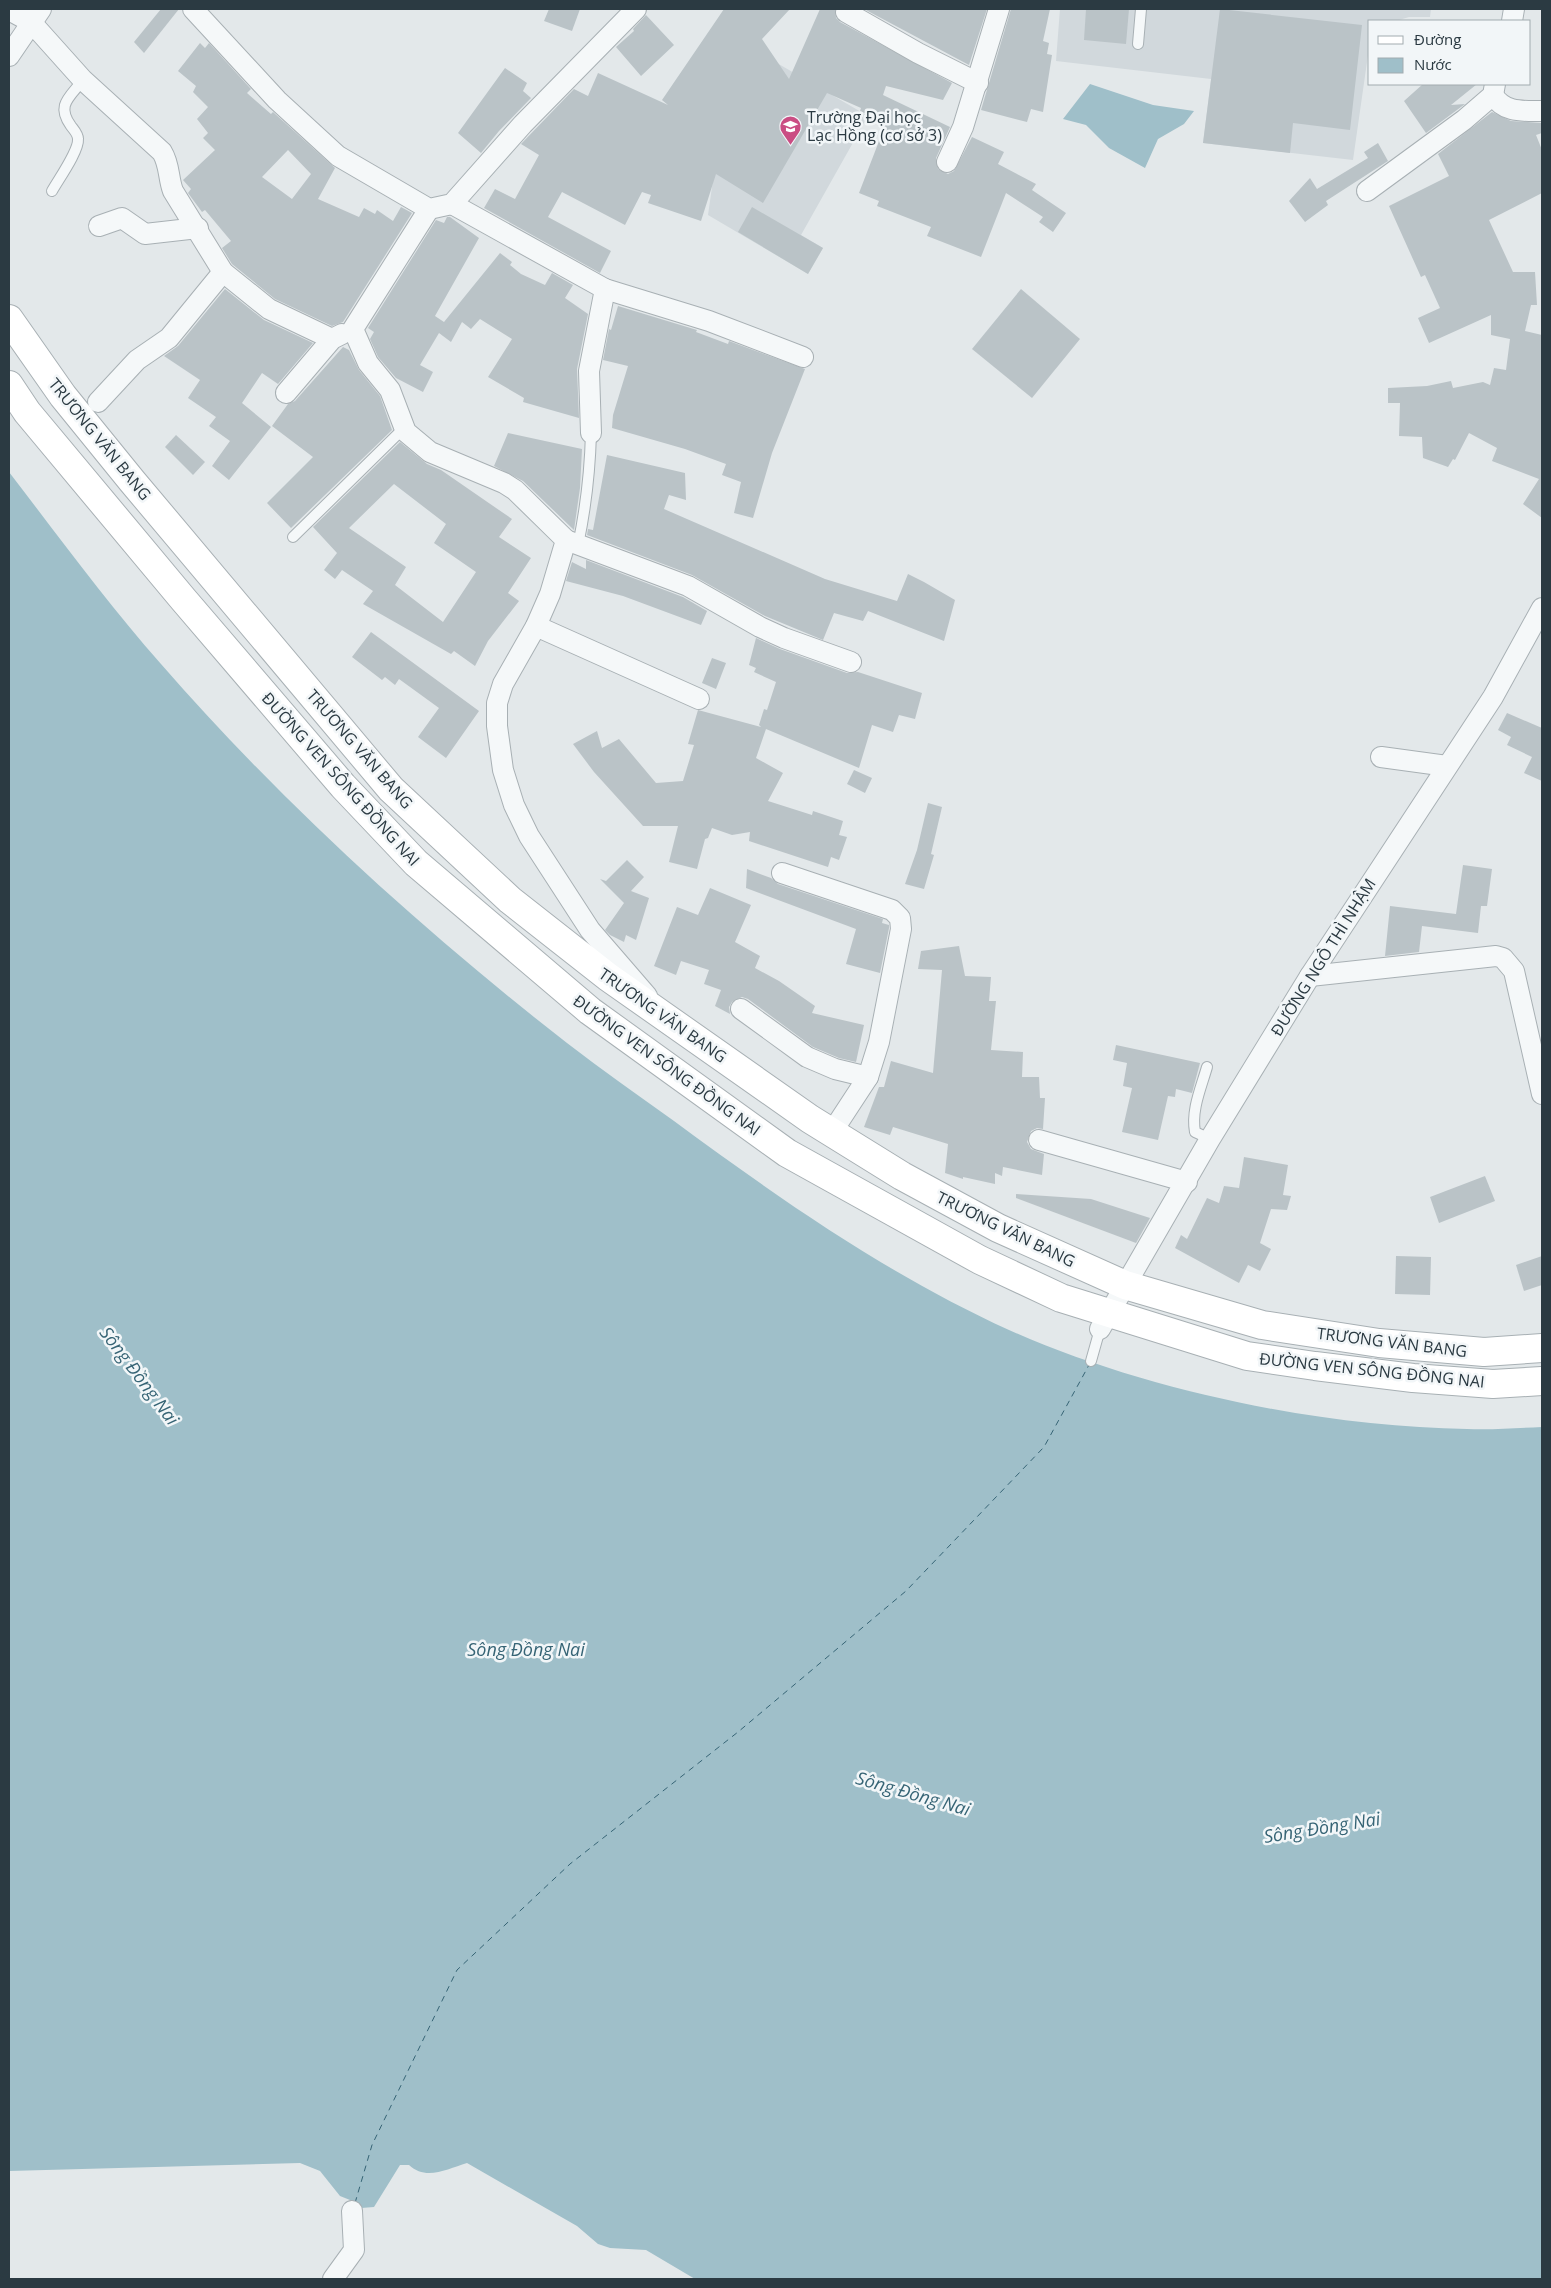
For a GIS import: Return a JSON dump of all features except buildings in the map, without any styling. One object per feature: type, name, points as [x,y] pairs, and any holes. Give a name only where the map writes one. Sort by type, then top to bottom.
[{"type":"main road","name":"TRƯƠNG VĂN BANG","points":[[9,319],[63,396],[391,789],[510,900],[608,978],[832,1132],[902,1176],[998,1228],[1125,1285],[1262,1326],[1379,1343],[1484,1352],[1542,1348]]},
{"type":"main road","name":"ĐƯỜNG VEN SÔNG ĐỒNG NAI","points":[[9,385],[27,412],[183,599],[356,800],[416,863],[590,1011],[787,1153],[980,1260],[1106,1317],[1247,1356],[1414,1378],[1493,1384],[1542,1381]]},
{"type":"street","points":[[194,9],[277,100],[338,156],[428,209],[452,204],[523,124],[636,9]]},
{"type":"street","points":[[947,162],[963,127],[999,9]]},
{"type":"street","points":[[9,10],[36,16],[83,80],[162,152],[166,159],[169,182],[223,272],[269,309],[332,339]]},
{"type":"street","points":[[846,12],[918,54],[978,82]]},
{"type":"street","points":[[9,56],[36,16]]},
{"type":"street","points":[[1494,89],[1497,102],[1509,109],[1542,111]]},
{"type":"street","points":[[1367,191],[1464,120],[1494,89]]},
{"type":"street","points":[[452,204],[605,289],[709,321],[802,357]]},
{"type":"street","points":[[286,393],[332,339],[353,329],[428,209]]},
{"type":"street","points":[[98,226],[122,218],[145,234],[198,228]]},
{"type":"street","points":[[98,402],[133,364],[169,338],[223,272]]},
{"type":"street","points":[[591,432],[589,370],[605,289]]},
{"type":"street","points":[[353,329],[368,363],[390,390],[404,428],[430,452],[504,483],[515,490],[572,542],[682,583],[784,638],[851,662]]},
{"type":"street","points":[[572,542],[536,626],[503,684],[497,703],[497,726],[503,770],[514,805],[529,836],[590,930],[666,1018]]},
{"type":"street","name":"ĐƯỜNG NGÔ THÌ NHẬM","points":[[1106,1317],[1187,1182],[1210,1139],[1310,976],[1492,697],[1542,608]]},
{"type":"street","points":[[536,626],[699,699]]},
{"type":"street","points":[[1381,756],[1447,766]]},
{"type":"street","points":[[782,873],[892,910],[900,918],[901,929],[896,963],[868,1077],[832,1132]]},
{"type":"street","points":[[1310,976],[1496,956],[1503,958],[1514,971],[1542,1094]]},
{"type":"street","points":[[741,1009],[807,1057],[835,1069],[868,1077]]},
{"type":"street","points":[[1038,1140],[1187,1182]]},
{"type":"street","points":[[333,2279],[354,2250],[352,2211]]},
{"type":"lane","points":[[1138,44],[1141,9]]},
{"type":"lane","points":[[52,191],[77,146],[77,134],[64,116],[63,110],[64,105],[83,80]]},
{"type":"lane","points":[[293,538],[404,428]]},
{"type":"lane","points":[[572,542],[586,511],[590,473],[591,432]]},
{"type":"lane","points":[[1207,1067],[1193,1114],[1195,1132],[1210,1139]]},
{"type":"lane","points":[[1091,1361],[1106,1317]]},
{"type":"shaded area","points":[[1060,9],[1431,9],[1430,17],[1409,17],[1399,20],[1368,20],[1368,55],[1353,160],[1203,143],[1211,79],[1056,61]]},
{"type":"shaded area","name":"Trường Đại học Lạc Hồng (cơ sở 3)","points":[[777,63],[868,116],[801,235],[823,248],[808,274],[708,215],[714,173]]},
{"type":"water","points":[[1090,84],[1153,105],[1194,111],[1184,124],[1158,139],[1145,168],[1109,148],[1086,125],[1063,119]]},
{"type":"water","name":"Sông Đồng Nai","points":[[9,472],[102,594],[161,664],[255,765],[355,863],[460,956],[580,1053],[754,1179],[836,1234],[921,1285],[1009,1330],[1116,1370],[1174,1387],[1293,1413],[1352,1421],[1411,1427],[1467,1429],[1542,1427],[1542,2279],[695,2279],[646,2250],[610,2248],[598,2244],[577,2226],[467,2163],[430,2173],[416,2170],[409,2165],[400,2165],[374,2207],[361,2208],[355,2202],[340,2196],[320,2171],[300,2163],[9,2171]]},
{"type":"ferry route","points":[[355,2203],[372,2145],[457,1970],[570,1864],[738,1732],[906,1591],[1044,1447],[1089,1365]]},
{"type":"place","name":"Trường Đại học Lạc Hồng (cơ sở 3)","points":[[791,145]]}]
